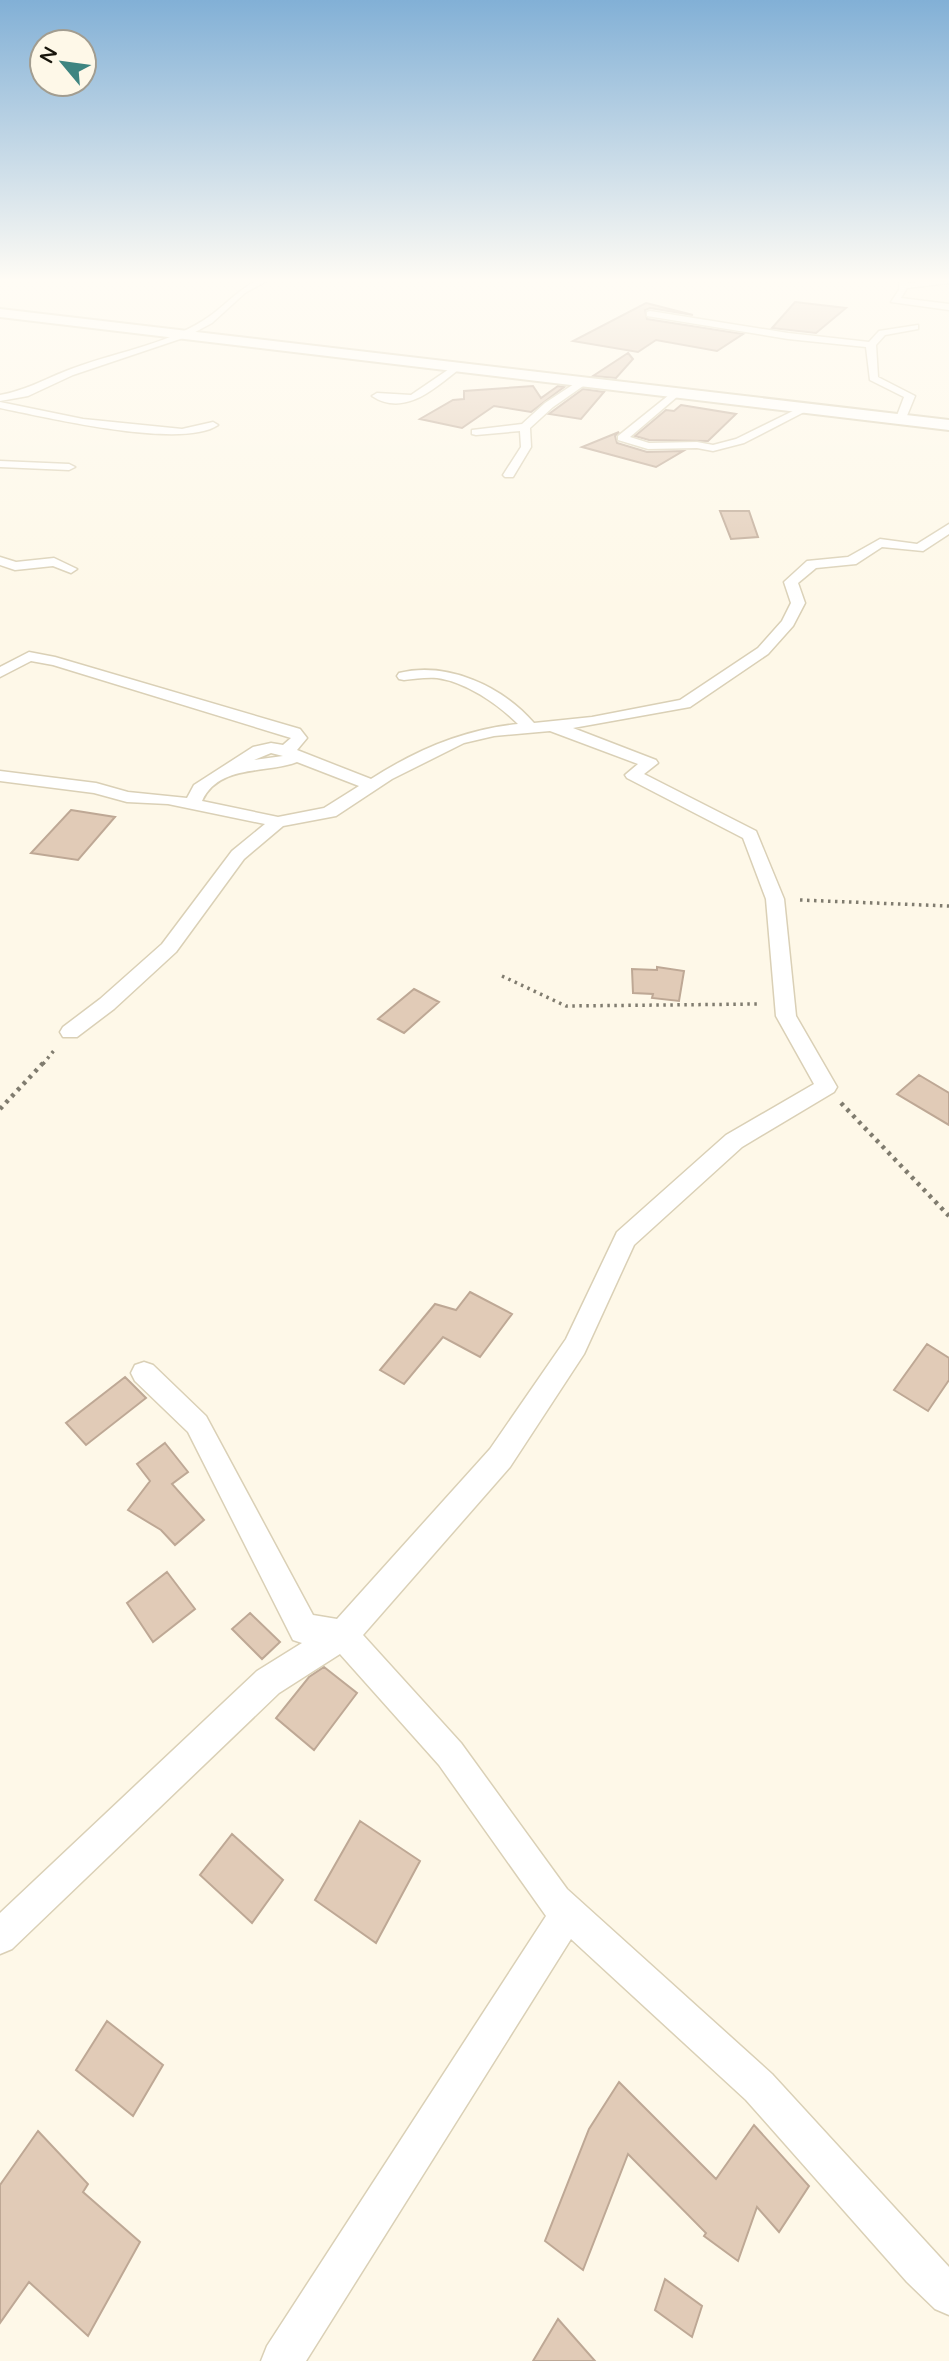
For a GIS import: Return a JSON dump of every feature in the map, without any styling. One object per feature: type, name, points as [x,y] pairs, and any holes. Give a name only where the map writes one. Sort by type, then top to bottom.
[{"type":"main road","points":[[629,389],[949,425]]},
{"type":"street","points":[[0,398],[34,389]]},
{"type":"street","points":[[377,396],[407,399],[423,395],[430,389]]},
{"type":"street","points":[[476,432],[525,427],[549,405],[573,389]]},
{"type":"street","points":[[896,389],[910,396],[900,421]]},
{"type":"street","points":[[674,394],[622,438],[648,446],[697,444],[713,448],[740,441],[803,410]]},
{"type":"street","points":[[0,405],[83,422],[182,432],[213,425]]},
{"type":"street","points":[[509,475],[526,447],[525,427]]},
{"type":"street","points":[[0,464],[69,467]]},
{"type":"street","points":[[0,776],[96,788],[127,797],[150,797],[278,822],[330,812],[372,785],[458,740],[494,731],[593,722],[685,704],[763,651],[788,623],[798,603],[791,582],[812,564],[851,561],[880,543],[919,548],[949,528]]},
{"type":"street","points":[[0,561],[15,566],[54,562],[71,569]]},
{"type":"street","points":[[0,673],[29,656],[55,660],[294,732],[299,738],[292,754],[277,764],[236,766],[200,788],[192,806]]},
{"type":"street","points":[[404,676],[439,674],[458,680],[502,702],[530,727]]},
{"type":"street","points":[[0,1937],[268,1682],[343,1635],[500,1458],[575,1346],[625,1239],[734,1141],[826,1087],[786,1016],[775,899],[750,835],[633,775],[650,763],[552,726]]},
{"type":"street","points":[[292,754],[372,785]]},
{"type":"street","points":[[70,1032],[107,1004],[169,948],[185,923],[239,855],[278,822]]},
{"type":"street","points":[[144,1373],[197,1424],[304,1629],[343,1635],[450,1754],[555,1900],[759,2087],[921,2268],[949,2295]]},
{"type":"street","points":[[282,2361],[568,1913]]},
{"type":"path","points":[[775,899],[949,906]]},
{"type":"path","points":[[502,976],[566,1006],[721,1002],[785,1005]]},
{"type":"path","points":[[0,1109],[70,1032]]},
{"type":"path","points":[[826,1087],[949,1216]]},
{"type":"building","points":[[535,389],[541,398],[553,389],[561,389],[531,412],[494,406],[462,428],[420,419],[453,400],[464,399],[464,391]]},
{"type":"building","points":[[583,389],[604,392],[581,419],[549,414]]},
{"type":"building","points":[[681,405],[736,414],[708,441],[649,440],[635,436],[666,410],[674,411]]},
{"type":"building","points":[[619,432],[615,436],[617,443],[647,452],[683,451],[656,467],[582,447]]},
{"type":"building","points":[[720,511],[749,511],[758,537],[731,539]]},
{"type":"building","points":[[71,810],[115,817],[78,860],[31,853]]},
{"type":"building","points":[[657,967],[684,971],[679,1001],[652,998],[653,994],[633,993],[632,969],[657,970]]},
{"type":"building","points":[[414,989],[439,1002],[404,1033],[378,1019]]},
{"type":"building","points":[[919,1075],[949,1093],[949,1125],[897,1094]]},
{"type":"building","points":[[470,1292],[512,1314],[480,1357],[443,1337],[404,1384],[380,1370],[435,1304],[456,1310]]},
{"type":"building","points":[[927,1344],[949,1358],[949,1380],[928,1411],[894,1390]]},
{"type":"building","points":[[125,1377],[146,1398],[86,1445],[66,1423]]},
{"type":"building","points":[[165,1443],[188,1472],[172,1484],[204,1520],[175,1545],[161,1530],[128,1510],[150,1481],[137,1464]]},
{"type":"building","points":[[167,1572],[195,1609],[153,1642],[127,1603]]},
{"type":"building","points":[[250,1613],[280,1642],[262,1659],[232,1629]]},
{"type":"building","points":[[324,1667],[357,1693],[314,1750],[276,1718],[309,1677]]},
{"type":"building","points":[[360,1821],[420,1861],[376,1943],[315,1900]]},
{"type":"building","points":[[232,1834],[283,1880],[252,1923],[200,1875]]},
{"type":"building","points":[[107,2021],[163,2065],[133,2116],[76,2070]]},
{"type":"building","points":[[619,2082],[716,2179],[754,2125],[809,2186],[779,2232],[757,2207],[738,2261],[704,2236],[706,2233],[628,2154],[583,2270],[545,2241],[589,2129]]},
{"type":"building","points":[[38,2131],[88,2184],[83,2192],[140,2242],[88,2336],[29,2282],[0,2323],[0,2185]]},
{"type":"building","points":[[665,2279],[702,2306],[692,2337],[655,2310]]},
{"type":"building","points":[[558,2319],[595,2361],[533,2361]]}]
